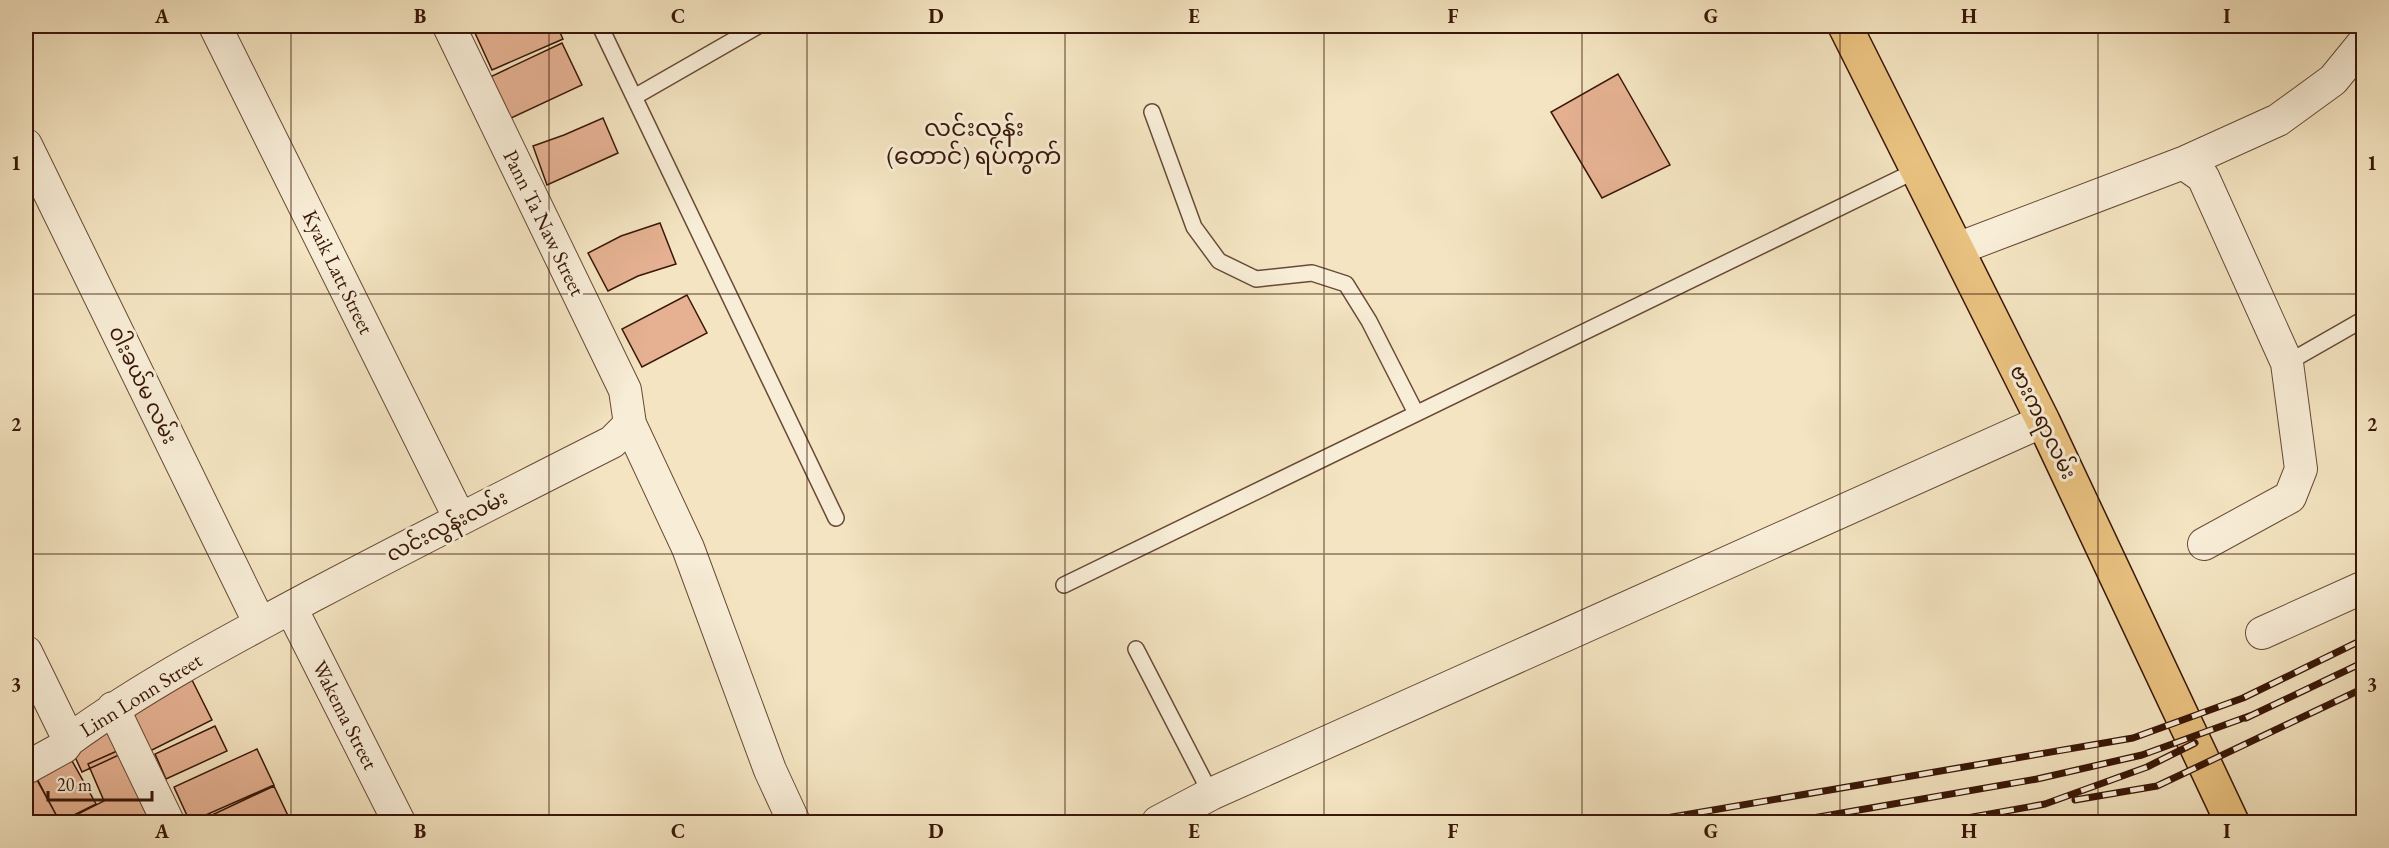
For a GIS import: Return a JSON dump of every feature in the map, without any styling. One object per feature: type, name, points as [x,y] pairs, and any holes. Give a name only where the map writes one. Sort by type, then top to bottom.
[{"type":"main road","name":"ဗားကရာလမ်း","points":[[1845,26],[2043,421],[2232,822]]},
{"type":"street","name":"Kyaik Latt Street","points":[[215,26],[460,519]]},
{"type":"street","name":"Pann Ta Naw Street","points":[[448,26],[625,390],[630,424],[688,548],[770,770],[794,822]]},
{"type":"street","points":[[1957,249],[2183,163],[2278,120],[2333,80],[2364,42]]},
{"type":"street","name":"ဝါးခယ်မ လမ်း","points":[[26,145],[260,624]]},
{"type":"street","points":[[2183,163],[2203,177],[2287,363],[2301,469],[2290,496],[2205,544]]},
{"type":"street","points":[[1158,822],[1211,794],[2043,421]]},
{"type":"street","name":"လင်းလွန်းလမ်း","points":[[260,624],[612,442],[630,424]]},
{"type":"street","points":[[2262,633],[2364,587]]},
{"type":"street","name":"Wakema Street","points":[[291,608],[399,822]]},
{"type":"street","name":"Linn Lonn Street","points":[[26,768],[64,747],[69,740],[113,708],[260,624]]},
{"type":"street","points":[[26,651],[69,740]]},
{"type":"street","points":[[113,708],[168,822]]},
{"type":"lane","points":[[600,26],[636,96],[836,518]]},
{"type":"lane","points":[[636,96],[758,26]]},
{"type":"lane","points":[[1152,112],[1194,227],[1219,261],[1256,279],[1312,273],[1346,284],[1369,321],[1416,413]]},
{"type":"lane","points":[[1064,585],[1917,171]]},
{"type":"lane","points":[[2287,363],[2364,319]]},
{"type":"lane","points":[[1136,649],[1211,794]]},
{"type":"building","points":[[493,26],[557,26],[563,39],[492,70],[475,33]]},
{"type":"building","points":[[562,43],[582,85],[509,119],[490,77]]},
{"type":"building","points":[[1618,74],[1670,165],[1602,198],[1551,112]]},
{"type":"building","points":[[603,118],[618,153],[547,185],[533,146]]},
{"type":"building","points":[[660,223],[676,264],[638,276],[608,291],[588,253],[621,236]]},
{"type":"building","points":[[687,295],[707,333],[642,367],[622,329]]},
{"type":"building","points":[[191,678],[212,720],[150,751],[129,709]]},
{"type":"building","points":[[215,726],[227,751],[166,779],[155,754]]},
{"type":"building","points":[[106,727],[119,755],[82,772],[69,744]]},
{"type":"building","points":[[257,749],[274,785],[190,822],[174,787]]},
{"type":"building","points":[[66,750],[96,804],[60,822],[31,769]]},
{"type":"building","points":[[117,751],[150,822],[62,822],[104,801],[88,764]]},
{"type":"building","points":[[35,775],[60,822],[26,822],[26,780]]},
{"type":"building","points":[[274,786],[291,822],[197,822]]},
{"type":"railway","points":[[1643,822],[2133,738],[2243,698],[2364,639]]},
{"type":"railway","points":[[2246,718],[2364,662]]},
{"type":"railway","points":[[2075,800],[2157,786],[2364,688]]},
{"type":"railway","points":[[1790,822],[2037,779],[2142,755],[2252,715]]},
{"type":"railway","points":[[1945,822],[2045,804],[2147,767],[2195,743]]},
{"type":"district","name":"လင်းလွန်း (တောင်) ရပ်ကွက်","points":[[974,142]]}]
